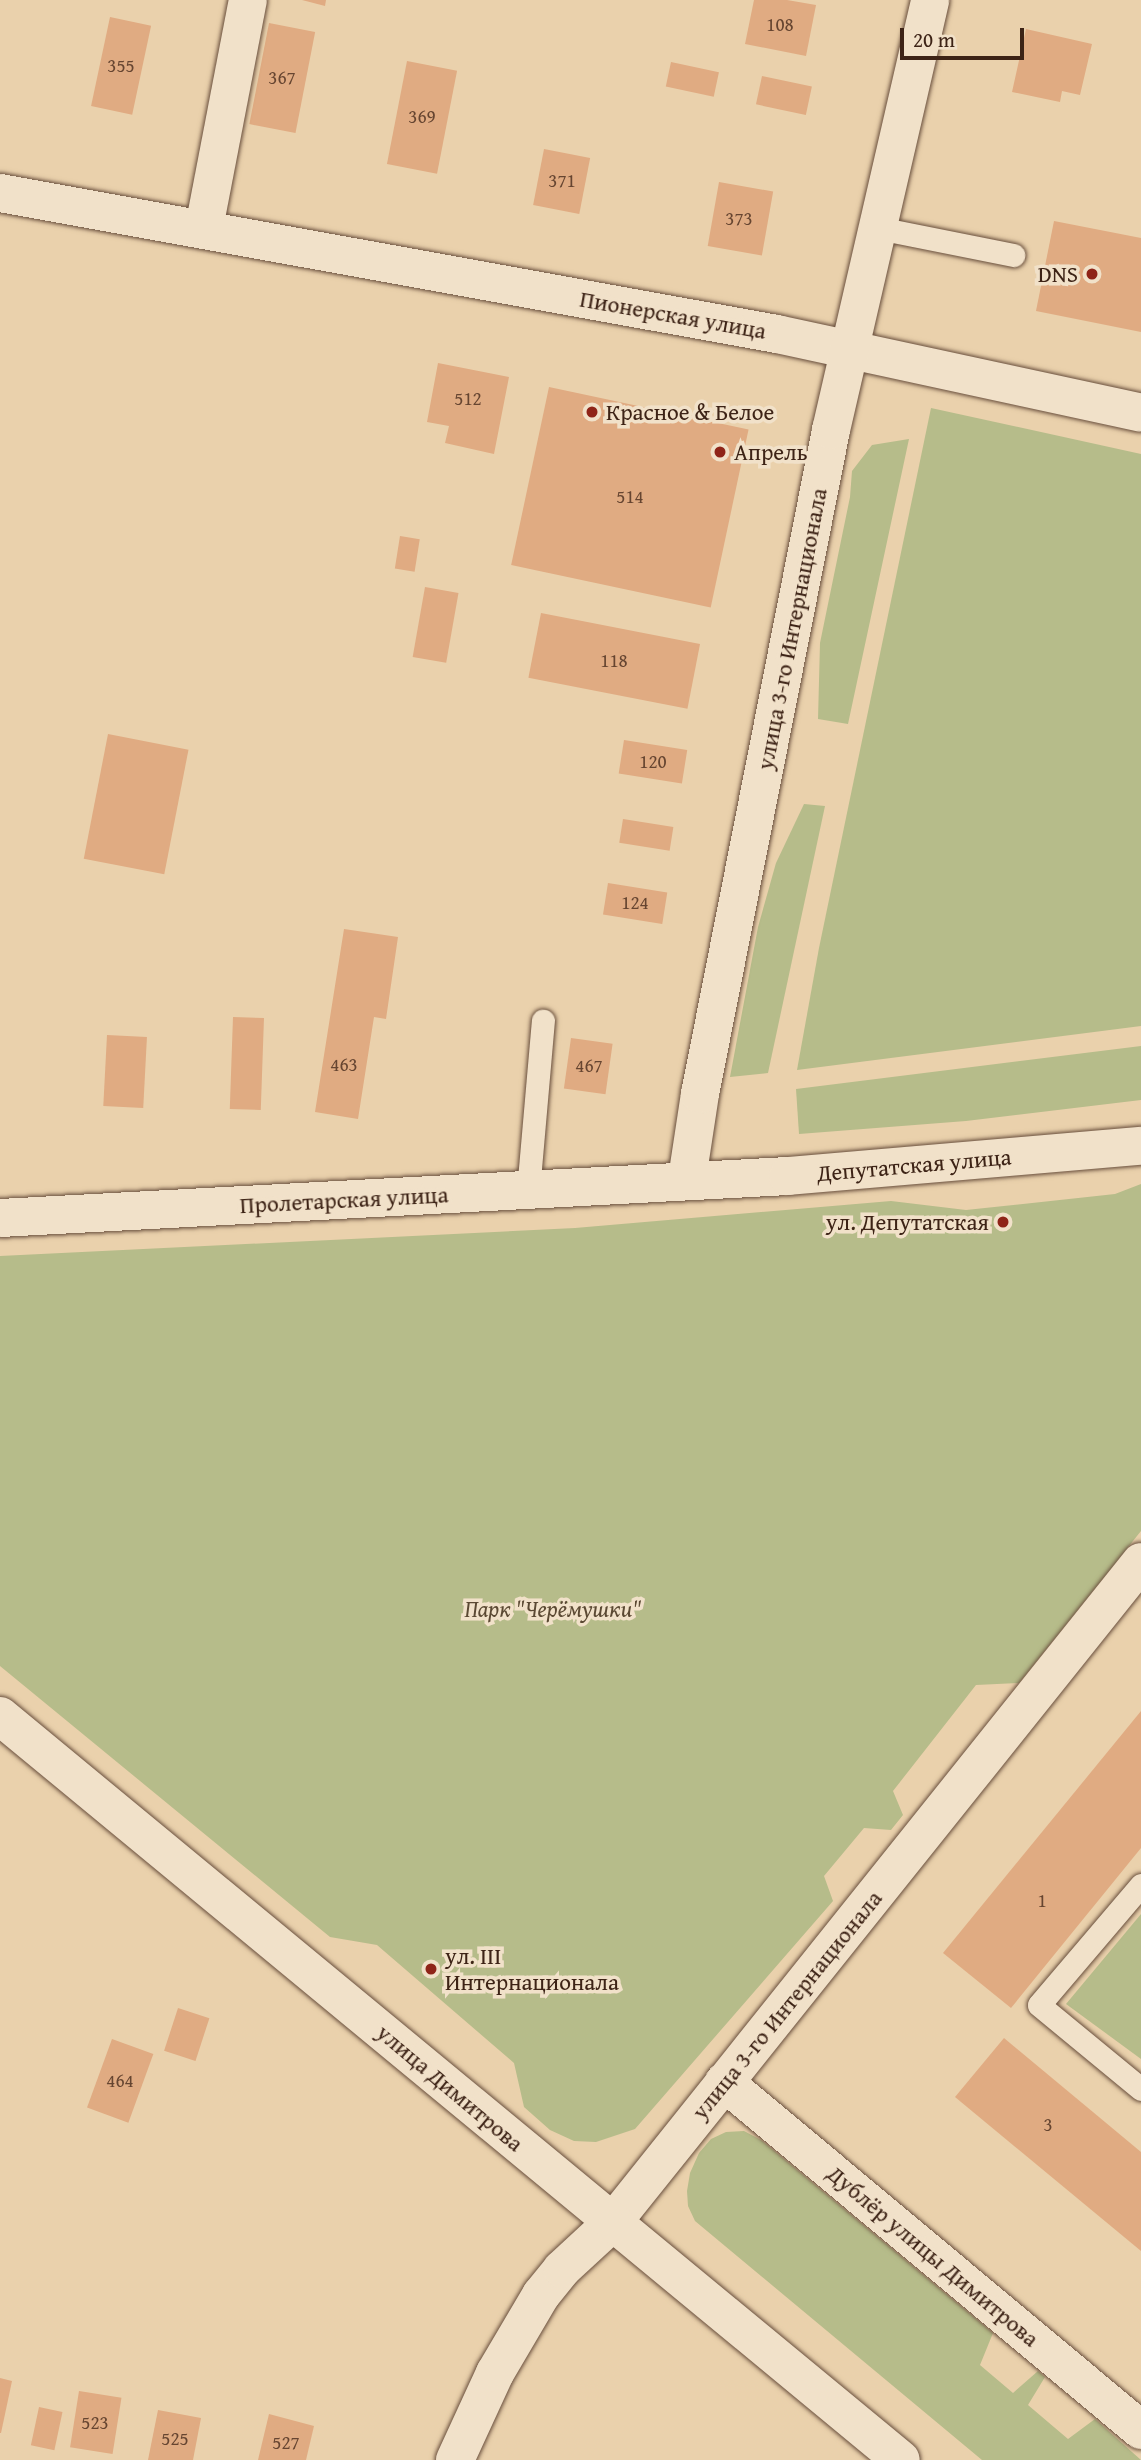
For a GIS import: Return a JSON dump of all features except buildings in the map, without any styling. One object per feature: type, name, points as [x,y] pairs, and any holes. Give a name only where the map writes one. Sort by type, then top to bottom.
[{"type":"main road","points":[[204,228],[248,0]]},
{"type":"main road","name":"улица 3-го Интернационала","points":[[687,1179],[700,1094],[849,350],[930,0]]},
{"type":"main road","name":"Пионерская улица","points":[[0,193],[204,228],[849,350],[1141,413]]},
{"type":"main road","name":"Депутатская улица","points":[[687,1179],[788,1176],[1141,1146]]},
{"type":"main road","name":"Пролетарская улица","points":[[0,1218],[528,1191],[687,1179]]},
{"type":"main road","name":"улица 3-го Интернационала","points":[[455,2460],[495,2373],[541,2295],[562,2269],[613,2222],[1141,1562]]},
{"type":"main road","name":"улица Димитрова","points":[[0,1716],[901,2460]]},
{"type":"main road","name":"Дублёр улицы Димитрова","points":[[724,2082],[1141,2430]]},
{"type":"lane","points":[[878,228],[1013,255]]},
{"type":"lane","points":[[528,1191],[543,1021]]},
{"type":"lane","points":[[1141,1885],[1039,2005],[1141,2089]]},
{"type":"green space","points":[[931,408],[1141,454],[1141,1026],[797,1070],[819,948]]},
{"type":"green space","points":[[909,439],[848,724],[818,719],[820,643],[850,497],[852,471],[872,445]]},
{"type":"green space","points":[[804,804],[825,806],[768,1073],[730,1077],[758,927],[776,863]]},
{"type":"green space","points":[[1141,1046],[1141,1100],[966,1121],[799,1134],[796,1089]]},
{"type":"green space","name":"Парк \"Черёмушки\"","points":[[1141,1184],[1141,1531],[1019,1683],[976,1685],[893,1791],[903,1815],[891,1830],[864,1828],[824,1876],[833,1901],[635,2129],[596,2142],[574,2141],[550,2130],[524,2107],[514,2063],[377,1945],[330,1937],[0,1666],[0,1256],[575,1228],[891,1201],[966,1210],[1115,1194]]},
{"type":"green space","points":[[1141,1914],[1141,2059],[1066,2004]]},
{"type":"green space","points":[[744,2131],[761,2140],[993,2333],[980,2365],[1013,2393],[1038,2371],[1045,2377],[1028,2405],[1068,2439],[1095,2419],[1141,2460],[982,2460],[695,2221],[688,2206],[687,2191],[690,2173],[699,2153],[711,2139],[726,2132]]},
{"type":"place","name":"DNS","points":[[1092,274]]},
{"type":"place","name":"Красное & Белое","points":[[592,412]]},
{"type":"place","name":"Апрель","points":[[720,452]]},
{"type":"place","name":"ул. Депутатская","points":[[1003,1222]]},
{"type":"place","name":"ул. III Интернационала","points":[[431,1969]]}]
